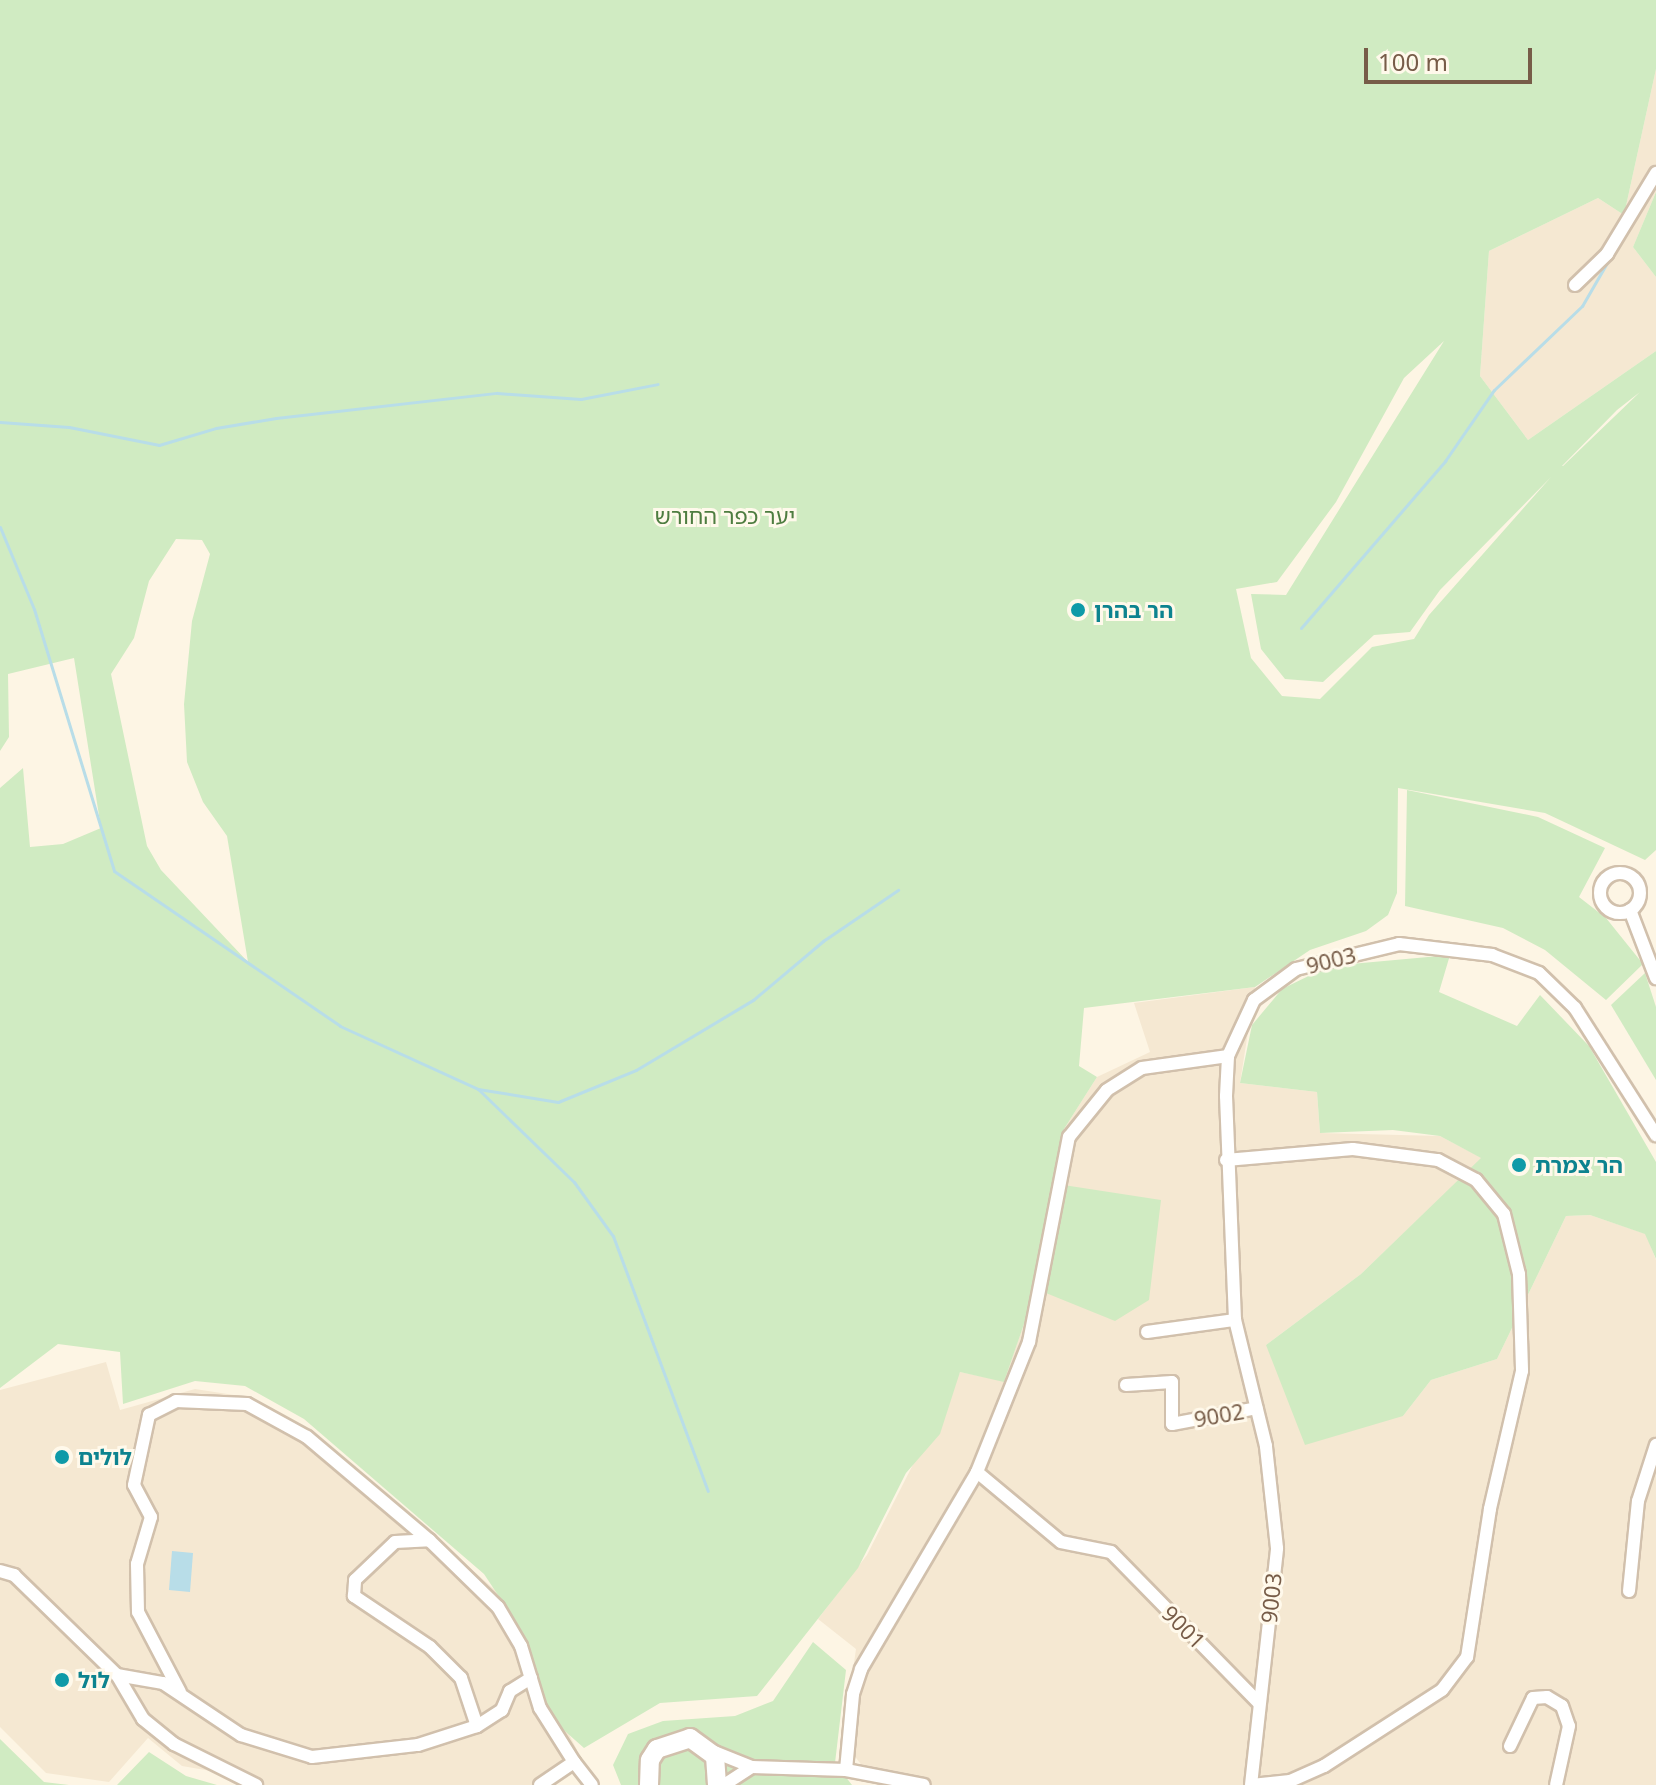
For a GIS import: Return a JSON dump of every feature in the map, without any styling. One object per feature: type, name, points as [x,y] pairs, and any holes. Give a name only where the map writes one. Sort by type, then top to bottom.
[{"type":"street","points":[[1575,285],[1607,254],[1656,173]]},
{"type":"street","points":[[1630,910],[1656,978]]},
{"type":"street","name":"9003","points":[[1253,1785],[1258,1702],[1277,1548],[1274,1489],[1235,1320],[1226,1160],[1228,1056],[1254,1000],[1296,969],[1399,944],[1450,947],[1539,973],[1575,1008],[1656,1135]]},
{"type":"street","points":[[846,1770],[853,1694],[861,1669],[977,1472],[1029,1342],[1069,1137],[1107,1090],[1142,1068],[1228,1056]]},
{"type":"street","points":[[1226,1160],[1353,1149],[1438,1160],[1476,1180],[1504,1214],[1519,1274],[1522,1371],[1490,1509],[1467,1657],[1442,1690],[1324,1766],[1290,1781],[1253,1785]]},
{"type":"street","points":[[1147,1332],[1235,1320]]},
{"type":"street","name":"9002","points":[[1126,1385],[1172,1382],[1172,1424],[1257,1408]]},
{"type":"street","points":[[180,1692],[138,1612],[137,1564],[151,1517],[134,1485],[149,1415],[176,1401],[247,1404],[307,1437],[429,1540],[498,1607],[521,1646],[540,1708],[592,1785]]},
{"type":"street","points":[[1629,1591],[1638,1501],[1656,1445]]},
{"type":"street","name":"9001","points":[[977,1472],[1061,1542],[1111,1552],[1258,1702]]},
{"type":"street","points":[[429,1540],[395,1542],[355,1580],[354,1596],[430,1647],[461,1678],[477,1726]]},
{"type":"street","points":[[0,1571],[14,1575],[117,1675],[143,1719],[174,1744],[256,1785]]},
{"type":"street","points":[[117,1675],[163,1683],[241,1735],[312,1757],[418,1745],[477,1726],[502,1710],[510,1691],[531,1678]]},
{"type":"street","points":[[1510,1746],[1533,1698],[1547,1697],[1562,1706],[1569,1726],[1556,1785]]},
{"type":"street","points":[[649,1785],[650,1760],[665,1743],[690,1738],[752,1767],[846,1770],[924,1785]]},
{"type":"street","points":[[707,1746],[719,1768],[717,1785]]},
{"type":"street","points":[[540,1785],[574,1762]]},
{"type":"street","points":[[724,1785],[752,1767]]},
{"type":"shaded area","points":[[1656,69],[1656,192],[1633,247],[1656,277],[1656,351],[1528,440],[1480,376],[1489,251],[1598,198],[1624,215]]},
{"type":"shaded area","points":[[1255,987],[1240,1083],[1317,1092],[1320,1133],[1440,1136],[1482,1158],[1361,1274],[1266,1345],[1403,1416],[1431,1380],[1497,1359],[1566,1216],[1590,1215],[1646,1234],[1656,1260],[1656,1785],[877,1785],[843,1741],[856,1649],[818,1619],[867,1555],[960,1372],[1004,1381],[1036,1289],[1064,1129],[1097,1077],[1150,1052],[1134,1003]]},
{"type":"shaded area","points":[[106,1362],[120,1410],[195,1389],[247,1397],[294,1423],[395,1502],[495,1590],[577,1750],[546,1785],[237,1785],[211,1771],[182,1766],[148,1738],[109,1782],[46,1773],[0,1727],[0,1390]]},
{"type":"green space","name":"יער כפר החורש","points":[[0,0],[1656,0],[1656,69],[1624,215],[1598,198],[1489,251],[1480,376],[1528,440],[1656,351],[1656,850],[1645,860],[1545,813],[1398,788],[1397,893],[1388,915],[1366,931],[1310,950],[1255,987],[1084,1008],[1079,1066],[1097,1077],[1064,1129],[1057,1184],[1161,1200],[1149,1300],[1115,1321],[1036,1289],[1004,1382],[960,1372],[940,1434],[906,1473],[858,1568],[757,1696],[660,1703],[584,1748],[549,1717],[521,1630],[484,1574],[304,1419],[245,1386],[195,1381],[123,1404],[120,1352],[58,1344],[0,1388],[0,788],[23,768],[30,847],[63,844],[101,828],[74,658],[8,674],[9,737],[0,751]],"holes":[[[1444,341],[1286,595],[1251,594],[1261,649],[1285,679],[1323,682],[1374,635],[1410,632],[1440,590],[1551,477],[1429,615],[1414,639],[1372,647],[1320,699],[1282,696],[1251,658],[1236,589],[1277,582],[1336,502],[1404,378]],[[1640,392],[1563,466],[1562,466],[1617,410]],[[176,539],[202,540],[210,554],[192,621],[184,704],[187,762],[203,802],[227,836],[248,962],[161,870],[147,846],[111,674],[134,638],[149,581]]]},
{"type":"green space","points":[[1656,192],[1656,277],[1633,247]]},
{"type":"green space","points":[[1407,790],[1538,817],[1605,848],[1579,897],[1606,918],[1643,964],[1606,1000],[1545,950],[1503,928],[1405,906]]},
{"type":"green space","points":[[1450,955],[1439,992],[1517,1026],[1540,995],[1589,1046],[1656,1162],[1656,1259],[1645,1234],[1590,1215],[1566,1216],[1497,1359],[1431,1380],[1403,1416],[1305,1445],[1266,1345],[1361,1274],[1481,1158],[1440,1136],[1393,1130],[1320,1133],[1317,1092],[1240,1083],[1252,1025],[1282,989],[1329,966]]},
{"type":"green space","points":[[1645,973],[1656,1007],[1656,1080],[1611,1005]]},
{"type":"green space","points":[[813,1642],[846,1670],[835,1763],[852,1785],[621,1785],[613,1765],[628,1734],[663,1721],[735,1716],[773,1701]]},
{"type":"green space","points":[[0,1739],[44,1782],[69,1785],[0,1785]]},
{"type":"green space","points":[[149,1752],[186,1776],[217,1785],[117,1785]]},
{"type":"water","points":[[172,1551],[193,1553],[190,1592],[169,1590]]},
{"type":"waterway","points":[[1301,628],[1445,461],[1494,390],[1582,306],[1608,261]]},
{"type":"waterway","points":[[0,422],[69,427],[159,445],[216,428],[276,418],[497,393],[581,399],[658,384]]},
{"type":"waterway","points":[[0,527],[34,609],[114,871],[340,1026],[478,1089],[558,1102],[636,1070],[753,1000],[823,941],[898,890]]},
{"type":"waterway","points":[[478,1089],[574,1182],[613,1236],[708,1491]]},
{"type":"place","name":"הר בהרן","points":[[1078,610]]},
{"type":"place","name":"הר צמרת","points":[[1519,1165]]},
{"type":"place","name":"לולים","points":[[62,1457]]},
{"type":"place","name":"לול","points":[[62,1680]]}]
